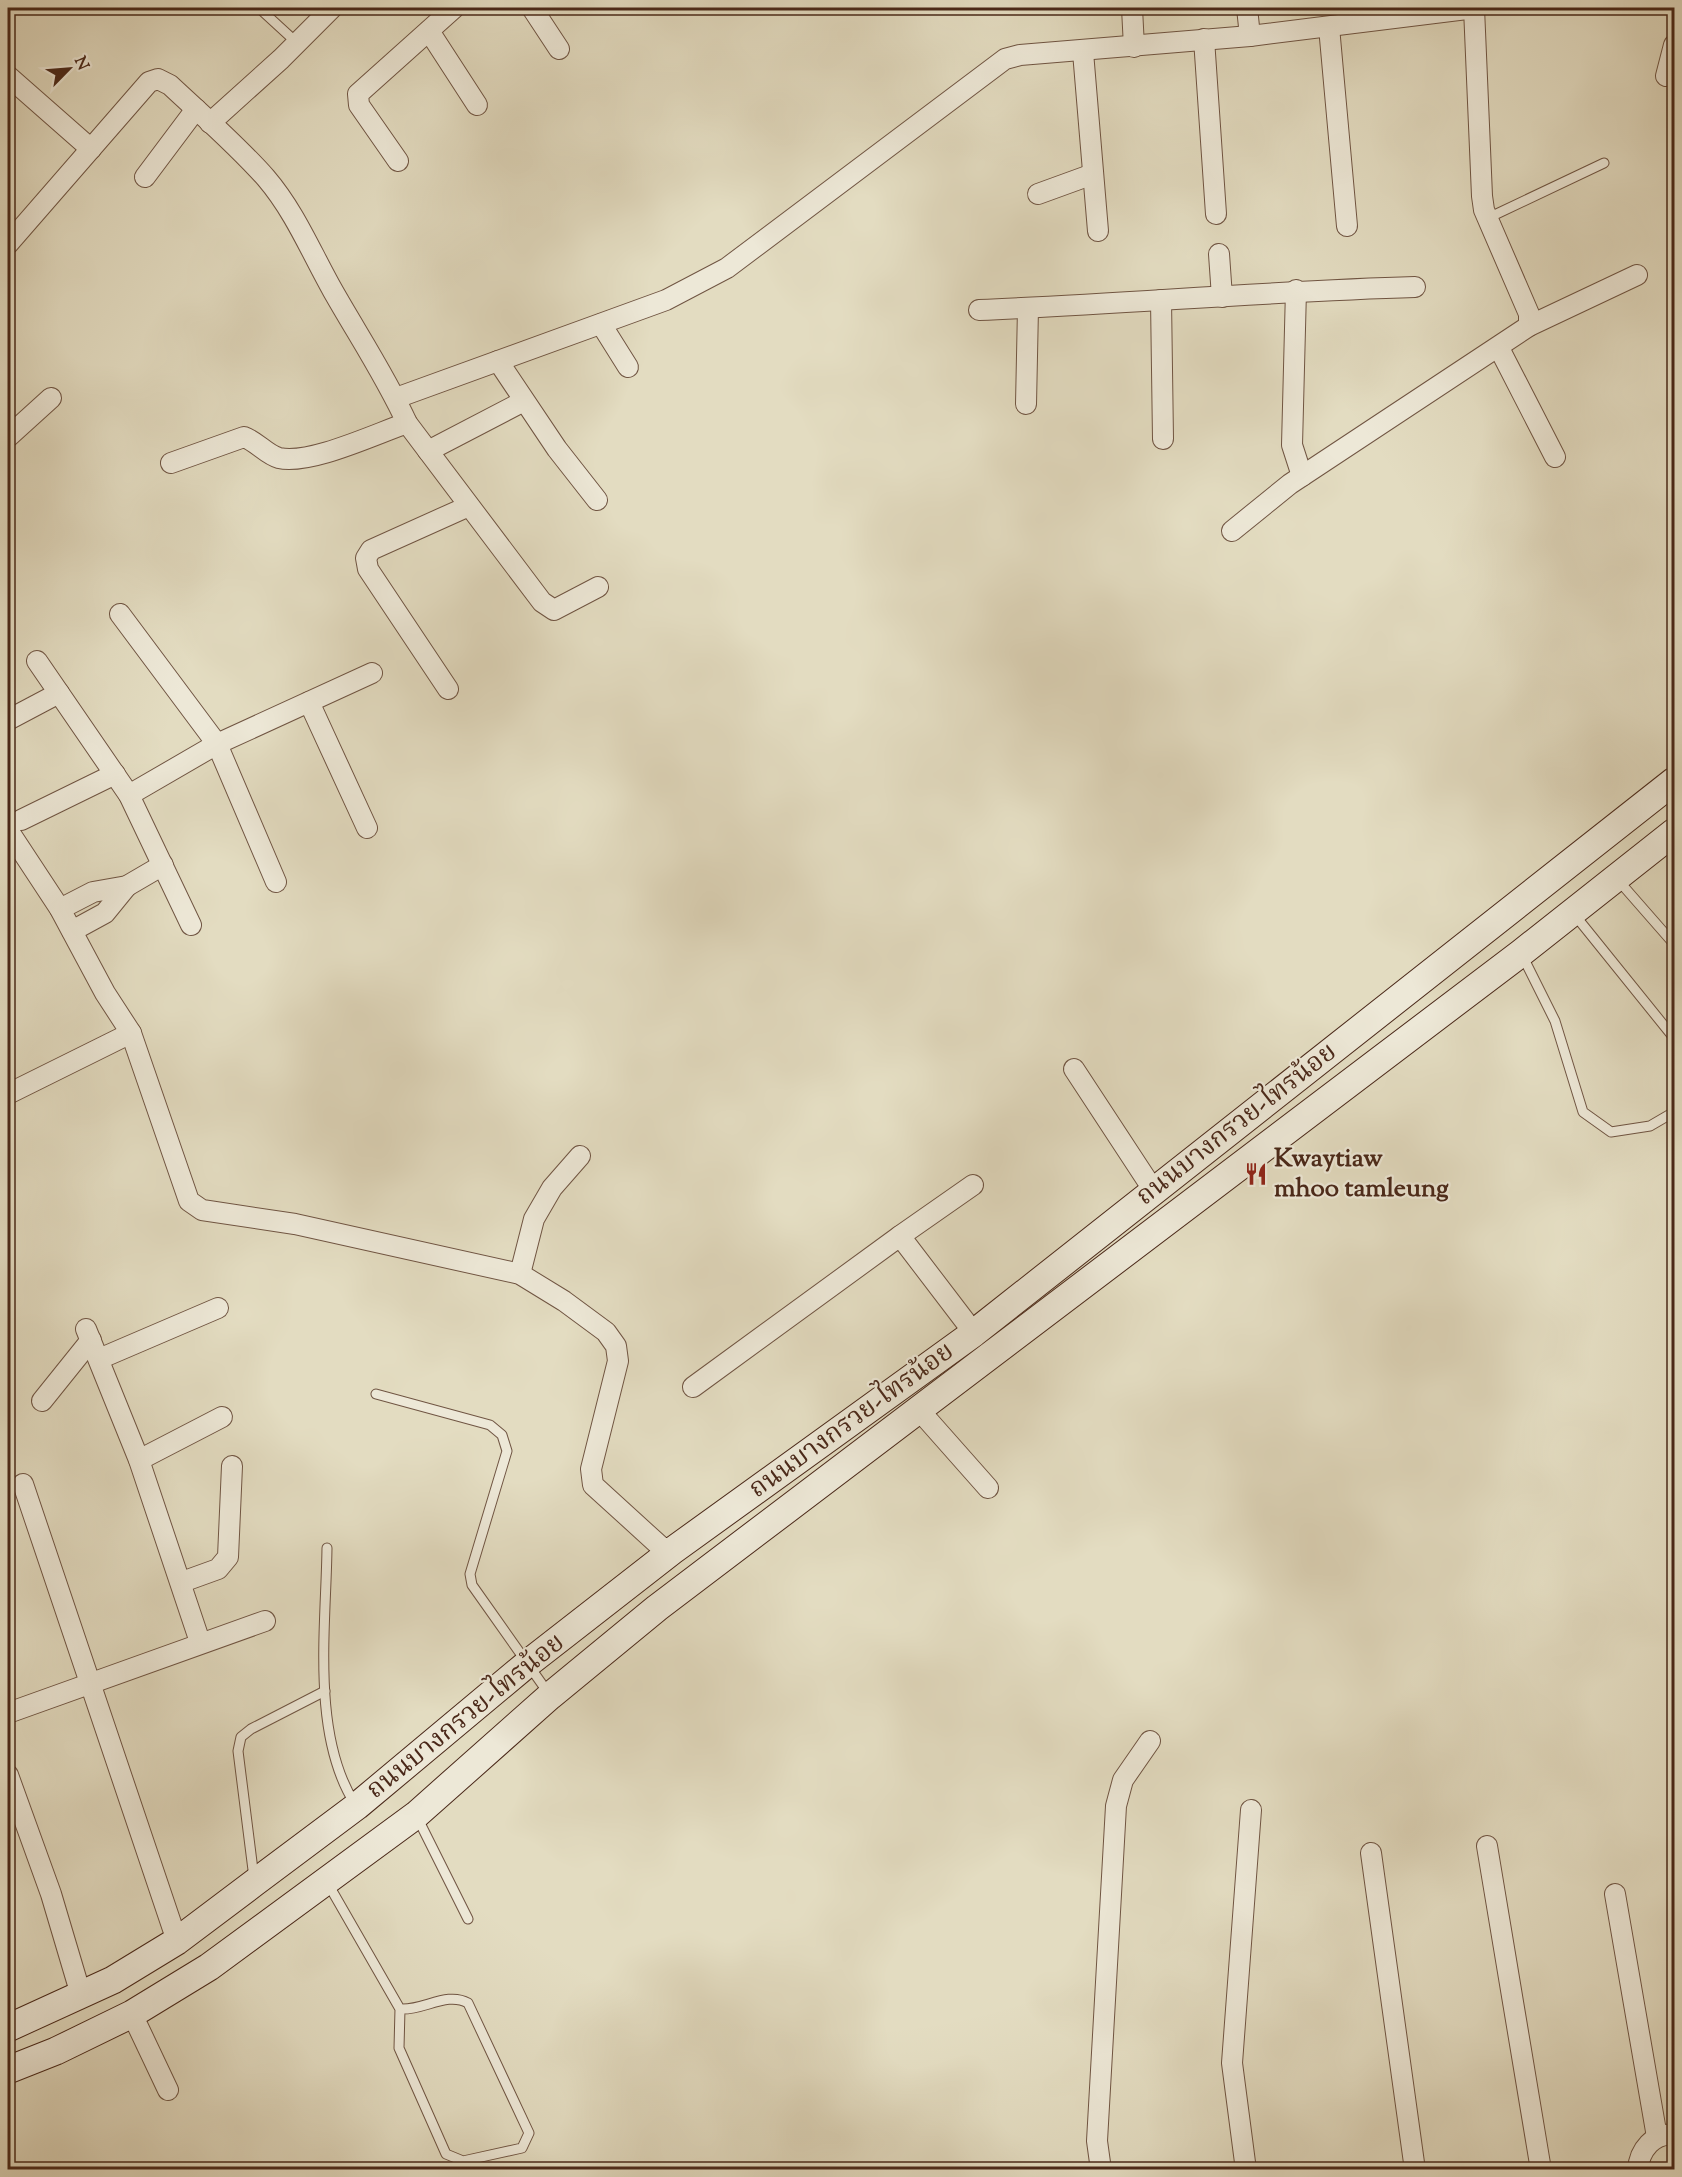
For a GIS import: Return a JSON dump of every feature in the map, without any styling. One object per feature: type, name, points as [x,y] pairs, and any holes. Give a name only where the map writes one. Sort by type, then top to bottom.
[{"type":"main road","name":"ถนนบางกรวย-ไทรน้อย","points":[[8,2028],[113,1980],[177,1941],[357,1806],[527,1664],[672,1551],[974,1333],[1674,781]]},
{"type":"main road","name":"ถนนบางกรวย-ไทรน้อย","points":[[8,2070],[56,2051],[132,2014],[209,1967],[416,1815],[550,1696],[657,1608],[1521,953],[1674,832]]},
{"type":"street","points":[[145,177],[203,116],[297,42],[332,8]]},
{"type":"street","points":[[398,161],[359,105],[358,94],[454,8]]},
{"type":"street","points":[[532,8],[560,49]]},
{"type":"street","points":[[1132,8],[1134,47]]},
{"type":"street","points":[[1247,8],[1250,36]]},
{"type":"street","points":[[396,398],[666,300],[727,268],[1005,59],[1020,55],[1083,52],[1329,27],[1409,12],[1475,8],[1482,196],[1488,218],[1529,314],[1529,326]]},
{"type":"street","points":[[1329,27],[1347,225]]},
{"type":"street","points":[[429,31],[477,105]]},
{"type":"street","points":[[1204,39],[1216,214]]},
{"type":"street","points":[[1666,76],[1674,45]]},
{"type":"street","points":[[1083,52],[1098,231]]},
{"type":"street","points":[[8,76],[91,149]]},
{"type":"street","points":[[8,244],[149,82],[158,79],[170,86],[203,116],[265,177],[298,222],[332,290],[396,398],[407,423],[542,602],[554,610],[598,587]]},
{"type":"street","points":[[1038,194],[1093,174]]},
{"type":"street","points":[[1219,254],[1222,297]]},
{"type":"street","points":[[1232,531],[1302,476],[1499,348],[1529,326],[1637,275]]},
{"type":"street","points":[[979,310],[1222,297],[1296,290],[1415,287]]},
{"type":"street","points":[[1296,290],[1292,445],[1302,476]]},
{"type":"street","points":[[1161,300],[1163,439]]},
{"type":"street","points":[[1026,404],[1028,308]]},
{"type":"street","points":[[601,324],[628,367]]},
{"type":"street","points":[[1499,348],[1555,458]]},
{"type":"street","points":[[498,361],[557,449],[597,500]]},
{"type":"street","points":[[8,437],[51,398]]},
{"type":"street","points":[[428,451],[524,400]]},
{"type":"street","points":[[171,463],[244,437],[256,441],[277,458],[305,459],[407,423]]},
{"type":"street","points":[[448,689],[368,570],[366,558],[371,550],[469,506]]},
{"type":"street","points":[[120,614],[217,744],[276,882]]},
{"type":"street","points":[[37,661],[129,795],[191,925]]},
{"type":"street","points":[[129,795],[217,744],[372,673]]},
{"type":"street","points":[[8,720],[59,693]]},
{"type":"street","points":[[309,702],[367,828]]},
{"type":"street","points":[[115,774],[14,825],[105,993],[131,1033],[189,1201],[202,1210],[295,1224],[520,1274],[564,1301],[606,1332],[616,1346],[618,1361],[591,1469],[593,1485],[660,1546],[672,1551]]},
{"type":"street","points":[[60,909],[93,892],[127,886],[163,865]]},
{"type":"street","points":[[72,931],[105,913],[127,886]]},
{"type":"street","points":[[8,1094],[131,1033]]},
{"type":"street","points":[[1074,1069],[1154,1191]]},
{"type":"street","points":[[520,1274],[534,1219],[552,1188],[580,1156]]},
{"type":"street","points":[[693,1387],[973,1185]]},
{"type":"street","points":[[900,1236],[974,1333]]},
{"type":"street","points":[[99,1359],[218,1308]]},
{"type":"street","points":[[42,1401],[89,1335],[139,1460],[182,1582],[200,1642]]},
{"type":"street","points":[[919,1410],[988,1488]]},
{"type":"street","points":[[139,1460],[222,1417]]},
{"type":"street","points":[[182,1582],[218,1569],[228,1557],[232,1466]]},
{"type":"street","points":[[23,1484],[177,1941]]},
{"type":"street","points":[[8,1713],[200,1642],[265,1621]]},
{"type":"street","points":[[1101,2169],[1097,2141],[1116,1806],[1123,1780],[1150,1741]]},
{"type":"street","points":[[8,1775],[51,1894],[81,1995]]},
{"type":"street","points":[[1246,2169],[1232,2063],[1251,1809]]},
{"type":"street","points":[[1487,1846],[1541,2169]]},
{"type":"street","points":[[1371,1853],[1415,2169]]},
{"type":"street","points":[[1616,1894],[1666,2136],[1647,2144],[1640,2156],[1638,2169]]},
{"type":"street","points":[[132,2014],[168,2090]]},
{"type":"lane","points":[[259,8],[297,42]]},
{"type":"lane","points":[[1488,218],[1604,163]]},
{"type":"lane","points":[[1616,878],[1674,944]]},
{"type":"lane","points":[[1573,912],[1674,1038]]},
{"type":"lane","points":[[1521,953],[1554,1021],[1583,1112],[1611,1132],[1650,1126],[1674,1112]]},
{"type":"lane","points":[[376,1394],[490,1425],[502,1435],[507,1451],[470,1574],[472,1585],[550,1696]]},
{"type":"lane","points":[[327,1548],[325,1690],[331,1738],[342,1783],[357,1806]]},
{"type":"lane","points":[[254,1883],[238,1751],[241,1737],[251,1729],[325,1690]]},
{"type":"lane","points":[[416,1815],[468,1919]]},
{"type":"lane","points":[[326,1880],[400,2009],[399,2048],[446,2154],[463,2161],[522,2148],[529,2133],[468,2003],[460,1998],[452,1998],[408,2010],[400,2009]]},
{"type":"place","name":"Kwaytiaw mhoo tamleung","points":[[1256,1174]]}]
